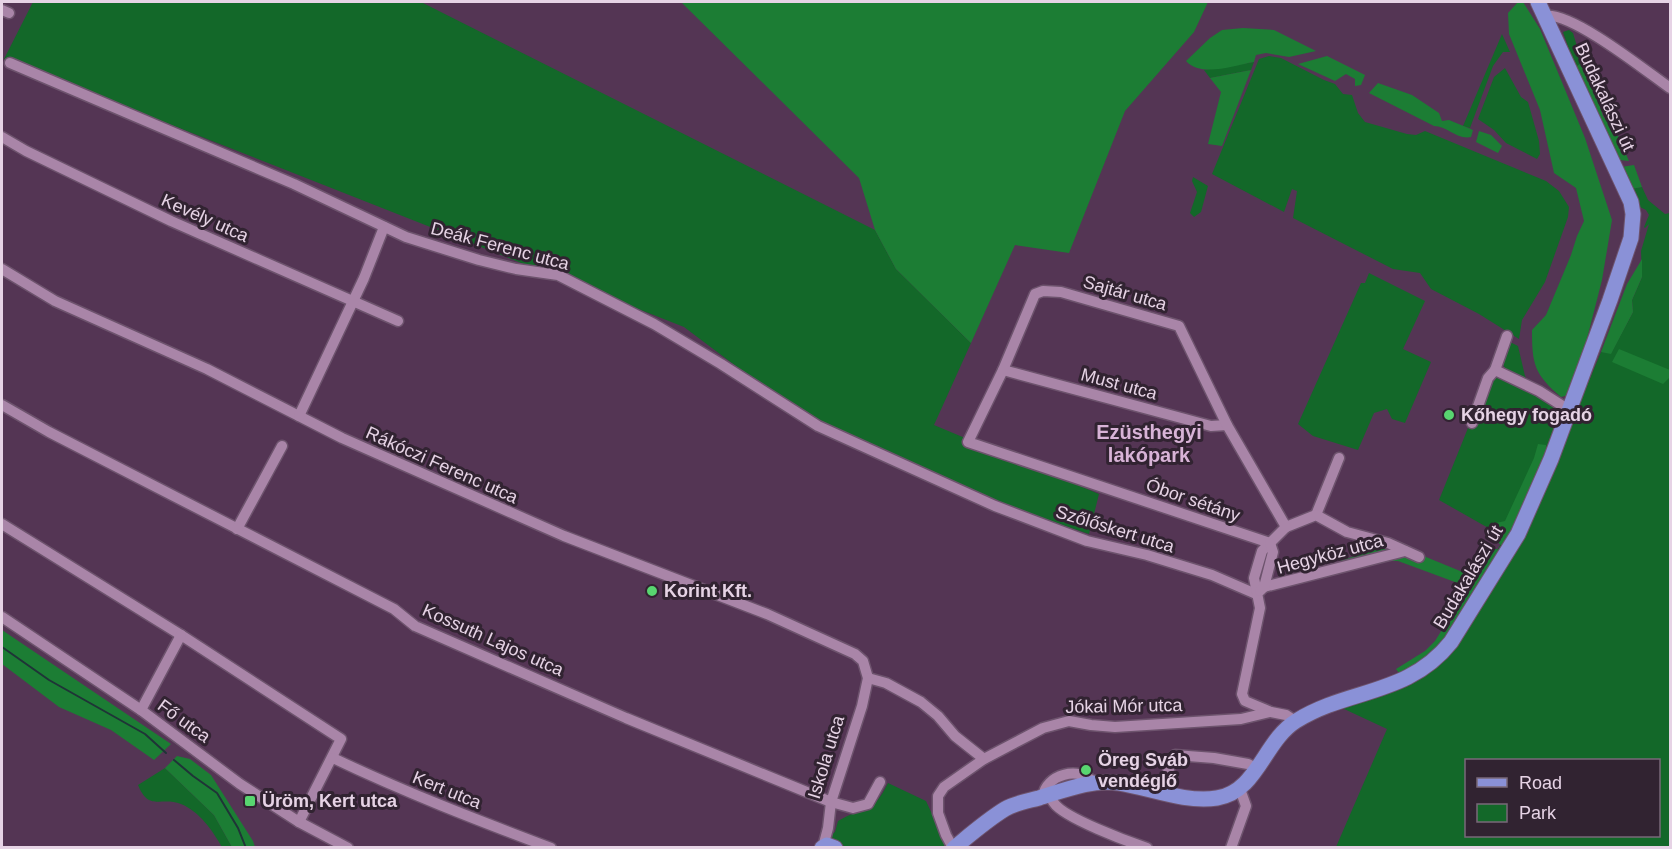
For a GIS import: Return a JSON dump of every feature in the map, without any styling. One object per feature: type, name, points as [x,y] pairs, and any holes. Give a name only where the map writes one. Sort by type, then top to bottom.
[{"type":"main road","name":"Budakalászi út","points":[[1240,789],[1284,730],[1295,722],[1317,711],[1396,684],[1420,672],[1442,654],[1459,631],[1518,534],[1551,459],[1631,238],[1633,214],[1631,202],[1616,165],[1541,9]]},
{"type":"main road","points":[[954,848],[1008,807],[1093,783],[1120,783],[1194,798],[1227,796],[1240,789]]},
{"type":"main road","points":[[823,847],[827,845],[835,848]]},
{"type":"street","points":[[1541,9],[1579,26],[1671,88]]},
{"type":"street","name":"Deák Ferenc utca","points":[[10,63],[294,184],[406,237],[479,260],[516,269],[558,275],[654,324],[818,426],[966,493]]},
{"type":"street","name":"Kevély utca","points":[[2,137],[26,151],[171,221],[398,321]]},
{"type":"street","points":[[299,416],[384,227]]},
{"type":"street","name":"Rákóczi Ferenc utca","points":[[2,269],[55,301],[207,369],[342,438],[564,536],[767,614],[840,646],[863,661],[868,678]]},
{"type":"street","name":"Sajtár utca","points":[[1003,370],[1035,294],[1043,291],[1061,292],[1179,326],[1227,425]]},
{"type":"street","points":[[1472,423],[1488,378],[1495,370],[1507,336]]},
{"type":"street","name":"Must utca","points":[[1003,370],[1211,426],[1227,425]]},
{"type":"street","name":"Óbor sétány","points":[[1003,370],[968,442],[1270,543]]},
{"type":"street","points":[[1495,370],[1539,391],[1569,410]]},
{"type":"street","name":"Kossuth Lajos utca","points":[[2,405],[394,609],[415,626],[626,718],[831,802],[854,808],[868,804],[880,782]]},
{"type":"street","points":[[1227,425],[1286,527]]},
{"type":"street","points":[[237,529],[282,446]]},
{"type":"street","points":[[1295,722],[1286,715],[1271,712],[1245,701],[1242,694],[1260,608],[1260,591],[1273,552],[1270,543],[1286,527],[1316,515],[1339,458]]},
{"type":"street","name":"Szőlőskert utca","points":[[966,493],[1087,541],[1147,555],[1260,591]]},
{"type":"street","points":[[1316,515],[1347,531],[1388,543],[1419,557]]},
{"type":"street","points":[[2,524],[181,635],[341,739],[299,822]]},
{"type":"street","name":"Hegyköz utca","points":[[1260,591],[1405,551]]},
{"type":"street","name":"Fő utca","points":[[2,617],[141,710],[231,778],[299,822],[348,848]]},
{"type":"street","points":[[141,710],[181,635]]},
{"type":"street","points":[[868,678],[886,683],[921,702],[938,716],[955,736],[984,759]]},
{"type":"street","name":"Iskola utca","points":[[823,847],[831,802],[862,706],[868,678]]},
{"type":"street","name":"Jókai Mór utca","points":[[954,848],[946,836],[938,813],[939,796],[948,782],[984,759],[1043,728],[1069,721],[1115,727],[1241,719],[1271,712]]},
{"type":"street","points":[[1162,792],[1175,755],[1214,758],[1248,764],[1256,768]]},
{"type":"street","name":"Kert utca","points":[[333,758],[370,776],[551,848]]},
{"type":"street","points":[[1231,848],[1246,806],[1240,789]]},
{"type":"street","points":[[1046,796],[1064,812],[1121,839],[1147,848]]},
{"type":"green space","points":[[33,2],[421,2],[875,230],[896,269],[971,343],[934,425],[1099,494],[1089,534],[966,493],[794,410],[684,327],[4,59]]},
{"type":"green space","points":[[681,2],[1208,2],[1194,32],[1125,111],[1069,253],[1015,245],[971,343],[896,269],[875,230],[859,178]]},
{"type":"green space","points":[[1518,2],[1523,2],[1540,29],[1585,138],[1612,220],[1602,280],[1581,362],[1568,395],[1561,397],[1545,382],[1536,368],[1532,330],[1546,315],[1584,221],[1576,188],[1554,173],[1540,110],[1509,34],[1508,13]]},
{"type":"green space","points":[[1243,28],[1274,30],[1316,51],[1289,57],[1266,53],[1256,55],[1254,62],[1209,70],[1192,66],[1186,61],[1222,30]]},
{"type":"green space","points":[[1569,30],[1573,33],[1582,63],[1575,67],[1563,32]]},
{"type":"green space","points":[[1502,34],[1510,52],[1503,52],[1493,66],[1470,128],[1463,126]]},
{"type":"green space","points":[[1269,56],[1281,58],[1335,84],[1343,94],[1352,95],[1358,113],[1365,122],[1407,134],[1416,135],[1425,131],[1546,181],[1559,191],[1569,207],[1568,217],[1545,282],[1522,320],[1519,339],[1479,314],[1431,289],[1420,273],[1393,269],[1293,218],[1297,191],[1292,189],[1284,212],[1212,174],[1259,59]]},
{"type":"green space","points":[[1327,56],[1365,75],[1361,85],[1355,86],[1355,79],[1346,74],[1335,81],[1298,64]]},
{"type":"green space","points":[[1254,62],[1251,70],[1210,78],[1204,70]]},
{"type":"green space","points":[[1582,63],[1587,66],[1603,116],[1618,136],[1629,161],[1619,160],[1575,67]]},
{"type":"green space","points":[[1505,68],[1521,97],[1528,102],[1539,141],[1540,154],[1537,159],[1506,143],[1494,130],[1478,119],[1494,77]]},
{"type":"green space","points":[[1251,70],[1222,146],[1208,144],[1221,92],[1210,78]]},
{"type":"green space","points":[[1378,83],[1412,95],[1439,113],[1442,121],[1449,120],[1473,130],[1471,137],[1461,137],[1434,126],[1369,93]]},
{"type":"green space","points":[[1479,131],[1491,135],[1502,146],[1498,153],[1476,142]]},
{"type":"green space","points":[[1634,165],[1642,187],[1631,189],[1621,167]]},
{"type":"green space","points":[[1193,177],[1208,186],[1201,212],[1194,217],[1190,213],[1197,192],[1192,181]]},
{"type":"green space","points":[[1642,187],[1648,200],[1665,214],[1670,213],[1670,847],[1336,847],[1387,729],[1327,701],[1417,668],[1450,628],[1502,542],[1525,535],[1601,352],[1611,353],[1633,312],[1632,300],[1642,277],[1641,251],[1649,224],[1644,227],[1649,215],[1646,210],[1638,206],[1631,189]]},
{"type":"green space","points":[[1642,259],[1642,277],[1632,300],[1633,312],[1611,354],[1601,352],[1627,284]]},
{"type":"green space","points":[[1369,273],[1425,301],[1403,349],[1431,362],[1405,423],[1392,419],[1387,409],[1374,413],[1358,450],[1313,436],[1298,424],[1361,283],[1365,283]]},
{"type":"green space","points":[[1508,343],[1518,346],[1525,376],[1529,383],[1509,373],[1503,365]]},
{"type":"green space","points":[[1619,349],[1670,370],[1670,377],[1663,384],[1612,362]]},
{"type":"green space","points":[[1497,375],[1558,407],[1560,418],[1551,439],[1499,534],[1439,500],[1468,428],[1475,424],[1492,376]]},
{"type":"green space","points":[[1538,444],[1546,445],[1546,455],[1510,535],[1502,546],[1493,538],[1496,523],[1505,521],[1534,458]]},
{"type":"green space","points":[[1388,545],[1420,552],[1426,557],[1465,573],[1463,585],[1398,561],[1387,561],[1343,572],[1340,561]]},
{"type":"green space","points":[[1493,548],[1499,550],[1443,642],[1422,661],[1399,673],[1396,669],[1425,651],[1435,641]]},
{"type":"green space","points":[[2,630],[171,744],[154,760],[111,730],[59,707],[2,664]]},
{"type":"green space","points":[[177,756],[190,759],[211,775],[255,847],[232,847],[214,815],[165,768]]},
{"type":"green space","points":[[165,768],[214,815],[232,847],[222,847],[205,822],[188,807],[174,802],[151,801],[142,793],[138,785]]},
{"type":"green space","points":[[888,783],[926,801],[946,844],[942,848],[847,847],[834,842],[829,836],[835,832],[838,821],[867,808],[878,800]]},
{"type":"waterway","points":[[2,647],[49,680],[145,734],[166,753]]},
{"type":"waterway","points":[[174,760],[217,793],[238,828],[246,848]]},
{"type":"place","name":"Kőhegy fogadó","points":[[1449,415]]},
{"type":"place","name":"Korint Kft.","points":[[652,591]]},
{"type":"place","name":"Öreg Sváb vendéglő","points":[[1086,770]]},
{"type":"place","name":"Üröm, Kert utca","points":[[250,801]]},
{"type":"district","name":"Ezüsthegyi lakópark","points":[[1149,444]]}]
